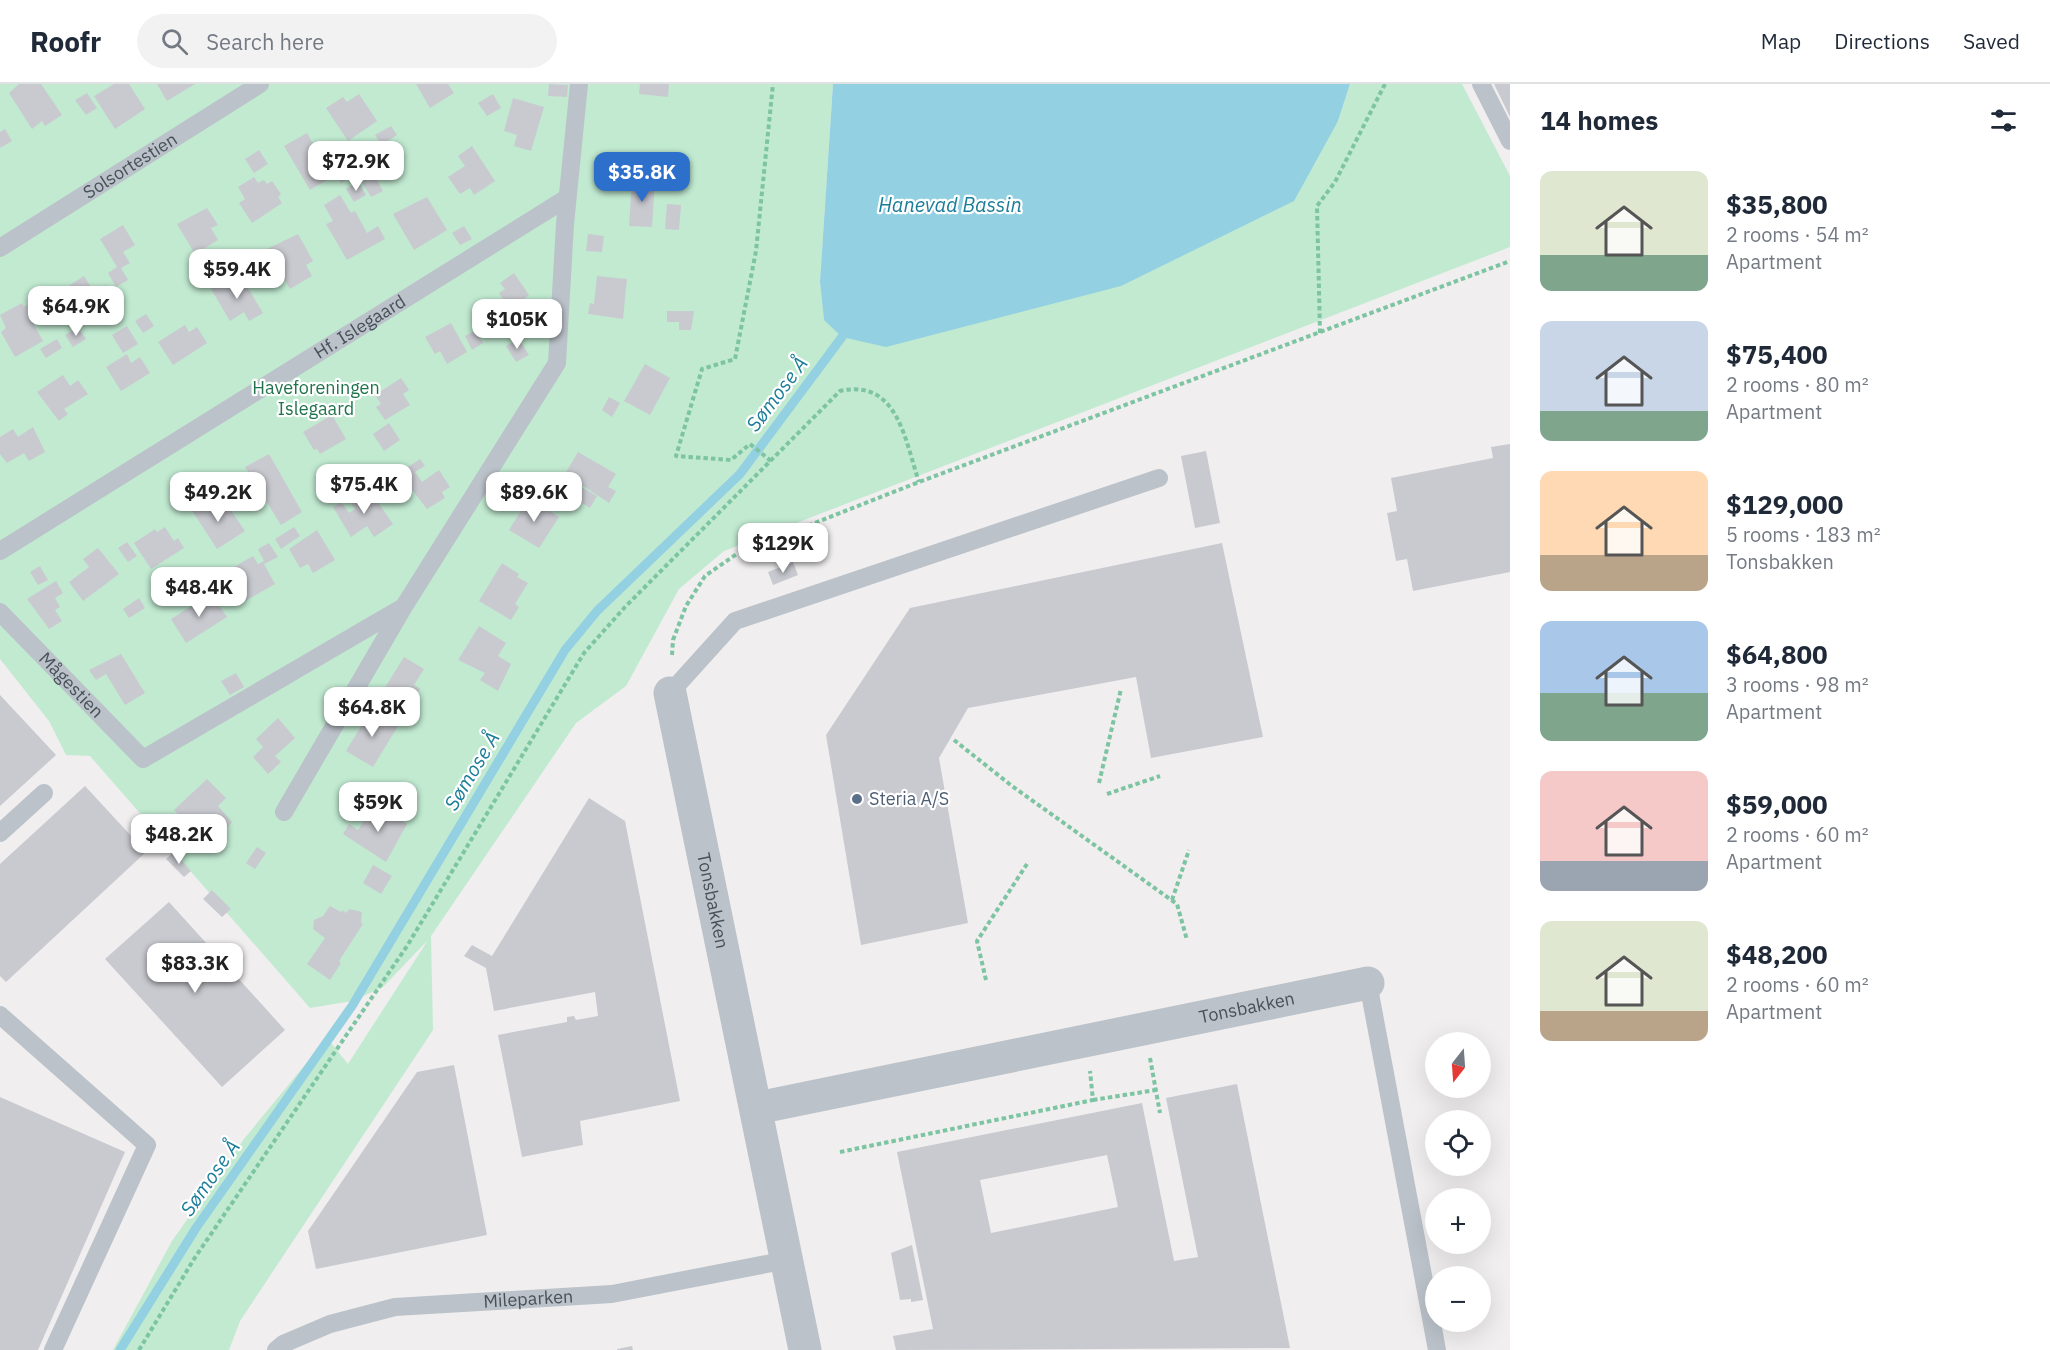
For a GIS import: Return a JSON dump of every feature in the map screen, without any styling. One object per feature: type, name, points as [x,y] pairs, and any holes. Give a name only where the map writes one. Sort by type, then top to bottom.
[{"type":"street","name":"Tonsbakken","points":[[670,693],[805,1350]]},
{"type":"street","name":"Tonsbakken","points":[[757,1108],[1368,983]]},
{"type":"lane","name":"Solsortestien","points":[[0,248],[260,84]]},
{"type":"lane","points":[[284,812],[403,608],[557,363],[567,198],[579,84]]},
{"type":"lane","points":[[1481,84],[1510,141]]},
{"type":"lane","name":"Hf. Islegaard","points":[[0,551],[567,198]]},
{"type":"lane","points":[[670,693],[735,621],[1159,478]]},
{"type":"lane","name":"Mågestien","points":[[0,612],[143,759],[403,608]]},
{"type":"lane","points":[[0,832],[44,793]]},
{"type":"lane","name":"Tonsbakken","points":[[1368,983],[1437,1350]]},
{"type":"lane","points":[[0,1015],[147,1145],[53,1350]]},
{"type":"lane","name":"Mileparken","points":[[276,1350],[283,1344],[330,1324],[395,1307],[612,1294],[787,1260]]},
{"type":"path","points":[[771,461],[750,444],[731,460],[676,456],[702,369],[735,359],[756,251],[773,84]]},
{"type":"path","points":[[1320,333],[1317,206],[1335,182],[1385,84]]},
{"type":"path","points":[[670,693],[673,640],[686,606],[705,576],[738,553],[919,482],[1510,261]]},
{"type":"path","points":[[139,1350],[194,1259],[407,946],[584,653],[625,607],[840,392],[855,388],[872,392],[886,400],[897,416],[919,482]]},
{"type":"path","points":[[1099,783],[1121,689]]},
{"type":"path","points":[[954,740],[1012,786],[1177,904],[1187,940]]},
{"type":"path","points":[[1107,794],[1160,776]]},
{"type":"path","points":[[1172,900],[1189,850]]},
{"type":"path","points":[[986,980],[977,941],[1027,864]]},
{"type":"path","points":[[1144,1029],[1160,1113]]},
{"type":"path","points":[[1087,1040],[1093,1100]]},
{"type":"path","points":[[840,1152],[1093,1100],[1155,1090]]},
{"type":"green space","name":"Haveforeningen Islegaard","points":[[0,84],[833,84],[820,282],[824,320],[1338,121],[1350,84],[1462,84],[1510,176],[1510,247],[724,551],[679,589],[626,686],[576,723],[431,936],[433,1030],[240,1321],[229,1350],[113,1350],[172,1241],[244,1139],[327,1038],[348,1064],[428,940],[383,987],[352,1001],[310,1008],[90,756],[66,755],[49,721],[0,659]]},
{"type":"water","name":"Hanevad Bassin","points":[[833,84],[1350,84],[1338,121],[1294,201],[1121,286],[886,347],[842,337],[824,320],[820,282]]},
{"type":"building","points":[[19,84],[41,84],[62,115],[45,126],[42,121],[32,129],[9,93]]},
{"type":"building","points":[[114,84],[129,84],[145,109],[115,129],[94,96]]},
{"type":"building","points":[[157,84],[195,84],[167,101]]},
{"type":"building","points":[[416,84],[448,84],[454,93],[430,108]]},
{"type":"building","points":[[549,84],[568,85],[567,97],[548,96]]},
{"type":"building","points":[[640,84],[669,84],[668,97],[639,94]]},
{"type":"building","points":[[1494,84],[1510,84],[1510,117]]},
{"type":"building","points":[[87,93],[97,108],[86,115],[75,100]]},
{"type":"building","points":[[359,94],[377,121],[348,141],[326,108],[343,97],[347,102]]},
{"type":"building","points":[[493,94],[501,108],[487,116],[478,103]]},
{"type":"building","points":[[513,98],[544,107],[531,151],[514,146],[517,135],[504,131]]},
{"type":"building","points":[[391,126],[397,135],[381,145],[375,135]]},
{"type":"building","points":[[5,129],[12,141],[0,148],[0,132]]},
{"type":"building","points":[[307,133],[332,177],[310,190],[284,146]]},
{"type":"building","points":[[472,146],[495,181],[474,195],[470,188],[460,194],[448,177],[465,166],[458,156]]},
{"type":"building","points":[[259,150],[268,164],[254,173],[245,159]]},
{"type":"building","points":[[349,164],[355,175],[341,183],[335,173]]},
{"type":"building","points":[[374,175],[383,191],[371,197],[362,182]]},
{"type":"building","points":[[254,177],[258,183],[264,180],[267,184],[272,181],[281,194],[278,197],[282,203],[252,223],[239,203],[245,199],[238,187]]},
{"type":"building","points":[[632,178],[655,180],[652,227],[629,226]]},
{"type":"building","points":[[358,181],[366,195],[354,202],[346,189]]},
{"type":"building","points":[[340,195],[351,213],[355,211],[367,233],[378,226],[385,239],[347,260],[326,224],[333,221],[324,205]]},
{"type":"building","points":[[427,197],[447,230],[414,250],[393,214]]},
{"type":"building","points":[[667,204],[681,205],[679,230],[665,229]]},
{"type":"building","points":[[207,208],[218,225],[211,228],[218,240],[195,254],[177,224]]},
{"type":"building","points":[[123,225],[135,245],[123,252],[130,263],[121,268],[128,280],[116,287],[108,273],[117,267],[100,239]]},
{"type":"building","points":[[464,226],[472,239],[460,245],[452,233]]},
{"type":"building","points":[[298,234],[313,261],[306,265],[312,276],[290,289],[267,249]]},
{"type":"building","points":[[588,234],[604,236],[602,252],[586,251]]},
{"type":"building","points":[[514,273],[529,295],[523,300],[528,308],[515,317],[499,293],[505,289],[500,283]]},
{"type":"building","points":[[84,276],[94,292],[105,285],[113,298],[72,324],[53,296]]},
{"type":"building","points":[[597,276],[627,279],[623,319],[588,314],[590,303],[594,304]]},
{"type":"building","points":[[242,278],[263,313],[249,321],[244,312],[230,321],[211,289],[227,279],[231,285]]},
{"type":"building","points":[[22,303],[24,307],[27,305],[33,315],[29,316],[43,341],[15,357],[1,332],[6,328],[0,315]]},
{"type":"building","points":[[118,310],[122,317],[111,323],[107,317]]},
{"type":"building","points":[[667,311],[694,311],[691,330],[679,330],[679,322],[667,322]]},
{"type":"building","points":[[146,314],[154,326],[143,333],[135,321]]},
{"type":"building","points":[[451,323],[467,352],[447,364],[440,351],[435,354],[425,337]]},
{"type":"building","points":[[185,325],[189,332],[197,327],[207,343],[173,365],[158,342]]},
{"type":"building","points":[[127,326],[138,344],[123,353],[112,335]]},
{"type":"building","points":[[78,327],[86,339],[73,347],[65,335]]},
{"type":"building","points":[[476,330],[483,343],[472,350],[465,336]]},
{"type":"building","points":[[518,338],[529,355],[516,362],[506,346]]},
{"type":"building","points":[[57,339],[62,348],[46,358],[40,349]]},
{"type":"building","points":[[127,354],[131,363],[140,357],[150,373],[121,391],[106,367]]},
{"type":"building","points":[[645,364],[670,378],[650,415],[624,401]]},
{"type":"building","points":[[63,375],[70,386],[78,380],[88,394],[64,409],[68,414],[59,421],[37,392]]},
{"type":"building","points":[[401,378],[409,390],[403,394],[410,405],[385,420],[376,407],[381,404],[375,395]]},
{"type":"building","points":[[609,397],[620,403],[612,417],[602,410]]},
{"type":"building","points":[[332,415],[346,439],[320,454],[317,449],[314,450],[303,432]]},
{"type":"building","points":[[389,423],[400,440],[384,451],[373,434]]},
{"type":"building","points":[[33,427],[45,452],[29,461],[24,453],[7,463],[0,454],[0,437],[13,429],[18,437]]},
{"type":"building","points":[[1510,444],[1510,572],[1413,591],[1407,559],[1396,561],[1387,513],[1397,511],[1391,478],[1493,458],[1491,447]]},
{"type":"building","points":[[1206,451],[1220,523],[1195,528],[1181,456]]},
{"type":"building","points":[[578,452],[616,474],[608,487],[616,491],[609,503],[565,474]]},
{"type":"building","points":[[269,454],[302,512],[281,525],[245,467]]},
{"type":"building","points":[[420,459],[425,466],[415,472],[422,482],[439,470],[450,487],[442,492],[445,498],[427,509],[399,473]]},
{"type":"building","points":[[329,469],[335,482],[323,489],[315,477]]},
{"type":"building","points":[[576,484],[597,496],[590,508],[570,496]]},
{"type":"building","points":[[368,488],[393,524],[374,537],[367,526],[351,537],[333,507],[341,502],[349,513],[355,509],[349,501]]},
{"type":"building","points":[[209,498],[216,509],[226,503],[245,531],[217,549],[191,509]]},
{"type":"building","points":[[529,498],[559,517],[539,548],[509,530]]},
{"type":"building","points":[[165,527],[174,541],[178,538],[184,548],[151,569],[134,543],[155,529],[157,532]]},
{"type":"building","points":[[294,527],[300,536],[281,549],[275,539]]},
{"type":"building","points":[[317,530],[335,560],[313,573],[308,564],[300,568],[289,549]]},
{"type":"building","points":[[127,542],[137,556],[128,562],[118,548]]},
{"type":"building","points":[[269,543],[278,557],[264,564],[275,584],[245,601],[232,579],[237,576],[232,568],[253,556],[258,564],[264,561],[258,549]]},
{"type":"building","points":[[1222,543],[1263,737],[1151,758],[1136,677],[968,708],[939,758],[968,923],[861,945],[826,735],[910,608]]},
{"type":"building","points":[[98,548],[119,574],[83,601],[69,582],[89,567],[83,559]]},
{"type":"building","points":[[793,562],[798,575],[773,585],[768,572]]},
{"type":"building","points":[[502,563],[519,574],[517,577],[528,583],[515,604],[519,607],[511,620],[479,601]]},
{"type":"building","points":[[40,566],[48,580],[38,585],[30,572]]},
{"type":"building","points":[[56,581],[63,593],[55,598],[60,607],[55,610],[62,621],[49,629],[27,599]]},
{"type":"building","points":[[211,594],[227,617],[186,643],[171,619]]},
{"type":"building","points":[[139,598],[145,608],[129,618],[123,609]]},
{"type":"building","points":[[479,626],[506,643],[498,656],[511,664],[498,691],[480,680],[485,673],[458,660]]},
{"type":"building","points":[[121,654],[145,693],[125,705],[106,674],[96,680],[89,670]]},
{"type":"building","points":[[404,657],[424,669],[414,685],[420,689],[407,711],[381,694]]},
{"type":"building","points":[[236,673],[244,687],[230,695],[221,681]]},
{"type":"building","points":[[0,695],[56,755],[0,806]]},
{"type":"building","points":[[371,710],[398,726],[373,767],[346,751]]},
{"type":"building","points":[[278,718],[295,738],[275,756],[281,762],[268,774],[253,757],[263,747],[256,739]]},
{"type":"building","points":[[207,779],[226,798],[218,806],[232,822],[210,848],[199,839],[210,823],[204,819],[194,831],[174,810]]},
{"type":"building","points":[[85,786],[146,852],[6,982],[0,976],[0,864]]},
{"type":"building","points":[[589,798],[625,821],[680,1101],[580,1121],[583,1145],[522,1157],[498,1035],[567,1022],[567,1017],[574,1016],[576,1020],[598,1016],[595,992],[494,1011],[486,968],[464,956],[472,945],[492,956]]},
{"type":"building","points":[[375,804],[407,824],[386,862],[343,834],[349,824],[358,830]]},
{"type":"building","points":[[257,847],[266,853],[255,869],[246,863]]},
{"type":"building","points":[[174,852],[191,871],[184,877],[166,859]]},
{"type":"building","points":[[373,865],[392,876],[381,894],[363,883]]},
{"type":"building","points":[[212,890],[231,909],[222,917],[203,899]]},
{"type":"building","points":[[169,902],[285,1030],[222,1087],[105,959]]},
{"type":"building","points":[[330,906],[346,913],[349,909],[362,912],[361,923],[363,924],[339,961],[341,963],[330,980],[307,964],[325,938],[313,929],[314,920],[323,916]]},
{"type":"building","points":[[454,1065],[487,1235],[316,1269],[308,1231],[417,1072]]},
{"type":"building","points":[[1237,1084],[1290,1348],[896,1350],[893,1336],[933,1329],[897,1152],[1142,1103],[1174,1261],[1198,1257],[1166,1098]],"holes":[[[1107,1155],[1118,1207],[991,1233],[980,1180]]]},
{"type":"building","points":[[0,1097],[125,1152],[38,1350],[0,1350]]},
{"type":"building","points":[[912,1245],[923,1300],[911,1302],[911,1299],[900,1300],[891,1253]]},
{"type":"building","points":[[632,1346],[633,1350],[617,1350],[617,1349]]},
{"type":"waterway","name":"Sømose Å","points":[[120,1350],[196,1228],[352,1006],[565,650],[597,611],[740,474],[842,337]]},
{"type":"place","name":"Steria A/S","points":[[857,799]]}]
